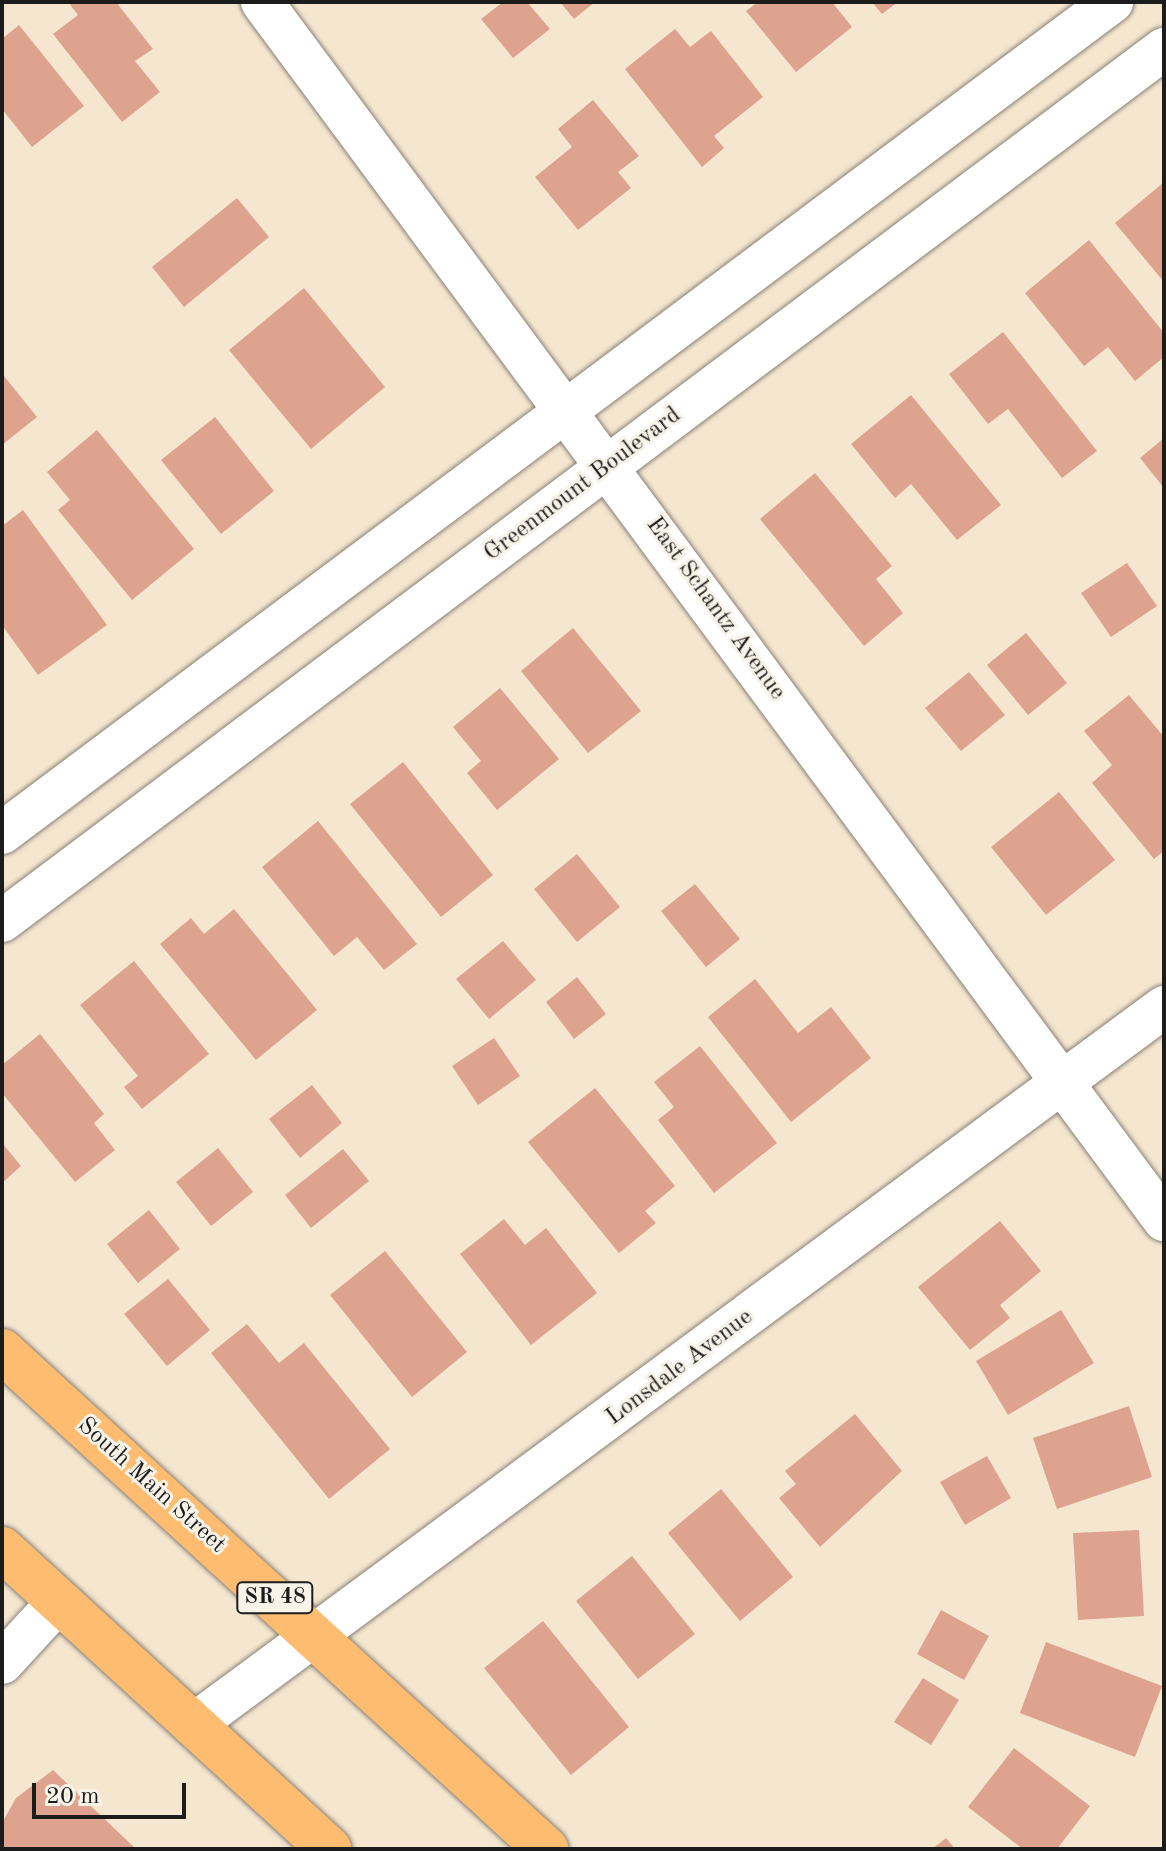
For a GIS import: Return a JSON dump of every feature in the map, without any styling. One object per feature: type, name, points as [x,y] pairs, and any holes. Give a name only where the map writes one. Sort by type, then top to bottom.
[{"type":"main road","name":"South Main Street","points":[[2,1351],[318,1637],[546,1849]]},
{"type":"main road","points":[[2,1549],[329,1849]]},
{"type":"street","name":"East Schantz Avenue","points":[[262,2],[571,411],[1164,1220]]},
{"type":"street","points":[[2,833],[571,411],[1112,2]]},
{"type":"street","name":"Greenmount Boulevard","points":[[2,921],[1164,49]]},
{"type":"street","name":"Lonsdale Avenue","points":[[193,1725],[318,1637],[1164,1007]]},
{"type":"street","points":[[2,1663],[58,1602]]},
{"type":"building","points":[[68,2],[116,2],[153,49],[135,61],[160,92],[122,122],[53,34],[78,15]]},
{"type":"building","points":[[503,2],[527,2],[550,29],[513,58],[481,19]]},
{"type":"building","points":[[560,2],[595,2],[574,19]]},
{"type":"building","points":[[758,2],[832,2],[852,27],[796,72],[746,11]]},
{"type":"building","points":[[872,2],[898,2],[882,14]]},
{"type":"building","points":[[19,25],[84,106],[32,147],[2,109],[2,39]]},
{"type":"building","points":[[675,29],[690,47],[711,31],[763,97],[714,136],[724,148],[702,167],[625,69]]},
{"type":"building","points":[[593,100],[639,156],[618,172],[631,188],[578,230],[535,177],[572,147],[558,129]]},
{"type":"building","points":[[1164,182],[1164,282],[1115,223]]},
{"type":"building","points":[[237,198],[269,237],[184,307],[152,267]]},
{"type":"building","points":[[1089,240],[1164,333],[1164,357],[1135,381],[1108,347],[1084,366],[1025,293]]},
{"type":"building","points":[[304,288],[385,387],[311,449],[229,350]]},
{"type":"building","points":[[1003,332],[1097,451],[1062,478],[1008,409],[988,424],[949,374]]},
{"type":"building","points":[[4,376],[37,417],[2,445],[2,378]]},
{"type":"building","points":[[911,395],[1001,505],[957,540],[911,484],[895,498],[851,444]]},
{"type":"building","points":[[215,417],[274,491],[221,534],[161,460]]},
{"type":"building","points":[[97,430],[194,549],[132,600],[58,510],[70,500],[47,472]]},
{"type":"building","points":[[1164,438],[1164,488],[1140,458]]},
{"type":"building","points":[[815,473],[892,566],[876,579],[903,613],[864,646],[760,519]]},
{"type":"building","points":[[23,510],[107,625],[38,675],[2,625],[2,526]]},
{"type":"building","points":[[1127,563],[1157,606],[1111,637],[1081,593]]},
{"type":"building","points":[[573,628],[641,711],[588,753],[521,671]]},
{"type":"building","points":[[1026,633],[1067,683],[1028,715],[987,665]]},
{"type":"building","points":[[969,672],[1005,715],[961,751],[925,708]]},
{"type":"building","points":[[500,688],[559,759],[497,810],[467,773],[481,761],[453,727]]},
{"type":"building","points":[[1129,695],[1164,737],[1164,851],[1154,859],[1092,783],[1112,765],[1084,731]]},
{"type":"building","points":[[403,762],[493,875],[441,917],[350,804]]},
{"type":"building","points":[[1059,792],[1115,860],[1046,915],[991,847]]},
{"type":"building","points":[[318,821],[417,944],[384,970],[357,937],[334,956],[262,867]]},
{"type":"building","points":[[577,854],[620,907],[577,942],[534,889]]},
{"type":"building","points":[[695,884],[740,939],[706,967],[661,911]]},
{"type":"building","points":[[234,909],[317,1010],[256,1060],[160,944],[191,918],[204,934]]},
{"type":"building","points":[[503,941],[536,980],[489,1019],[456,979]]},
{"type":"building","points":[[134,961],[209,1054],[142,1109],[124,1087],[138,1076],[80,1005]]},
{"type":"building","points":[[577,977],[606,1014],[574,1039],[546,1002]]},
{"type":"building","points":[[755,979],[798,1033],[831,1007],[871,1058],[791,1122],[708,1017]]},
{"type":"building","points":[[40,1034],[104,1114],[94,1123],[115,1150],[75,1182],[2,1093],[2,1065]]},
{"type":"building","points":[[494,1038],[520,1076],[478,1105],[452,1066]]},
{"type":"building","points":[[700,1046],[777,1143],[714,1193],[658,1120],[674,1107],[654,1082]]},
{"type":"building","points":[[312,1085],[342,1123],[300,1158],[269,1119]]},
{"type":"building","points":[[595,1088],[675,1186],[645,1211],[656,1223],[619,1253],[528,1142]]},
{"type":"building","points":[[2,1143],[21,1166],[2,1183]]},
{"type":"building","points":[[218,1148],[253,1192],[211,1226],[176,1182]]},
{"type":"building","points":[[343,1149],[369,1181],[311,1228],[285,1195]]},
{"type":"building","points":[[149,1210],[180,1249],[138,1283],[107,1244]]},
{"type":"building","points":[[504,1219],[525,1245],[546,1228],[597,1293],[531,1345],[460,1254]]},
{"type":"building","points":[[1000,1221],[1041,1271],[1000,1305],[1010,1318],[970,1350],[918,1287]]},
{"type":"building","points":[[385,1251],[467,1352],[412,1397],[330,1295]]},
{"type":"building","points":[[168,1279],[210,1330],[167,1366],[124,1314]]},
{"type":"building","points":[[1061,1310],[1094,1363],[1008,1415],[976,1361]]},
{"type":"building","points":[[247,1324],[279,1363],[304,1343],[390,1449],[329,1499],[211,1353]]},
{"type":"building","points":[[1129,1406],[1152,1477],[1057,1509],[1033,1438]]},
{"type":"building","points":[[855,1414],[902,1471],[820,1547],[779,1498],[796,1484],[785,1471]]},
{"type":"building","points":[[987,1456],[1011,1498],[965,1525],[940,1482]]},
{"type":"building","points":[[721,1489],[793,1577],[740,1621],[668,1533]]},
{"type":"building","points":[[1139,1530],[1144,1616],[1078,1620],[1073,1533]]},
{"type":"building","points":[[632,1556],[695,1634],[638,1679],[576,1601]]},
{"type":"building","points":[[941,1610],[989,1636],[964,1680],[917,1654]]},
{"type":"building","points":[[543,1621],[629,1727],[571,1775],[484,1668]]},
{"type":"building","points":[[1046,1642],[1162,1686],[1135,1757],[1020,1713]]},
{"type":"building","points":[[923,1678],[959,1700],[931,1745],[894,1722]]},
{"type":"building","points":[[1014,1748],[1090,1806],[1057,1849],[1023,1849],[968,1807]]},
{"type":"building","points":[[53,1770],[136,1849],[2,1849],[2,1823],[16,1798]]},
{"type":"building","points":[[946,1838],[955,1849],[932,1849]]}]
